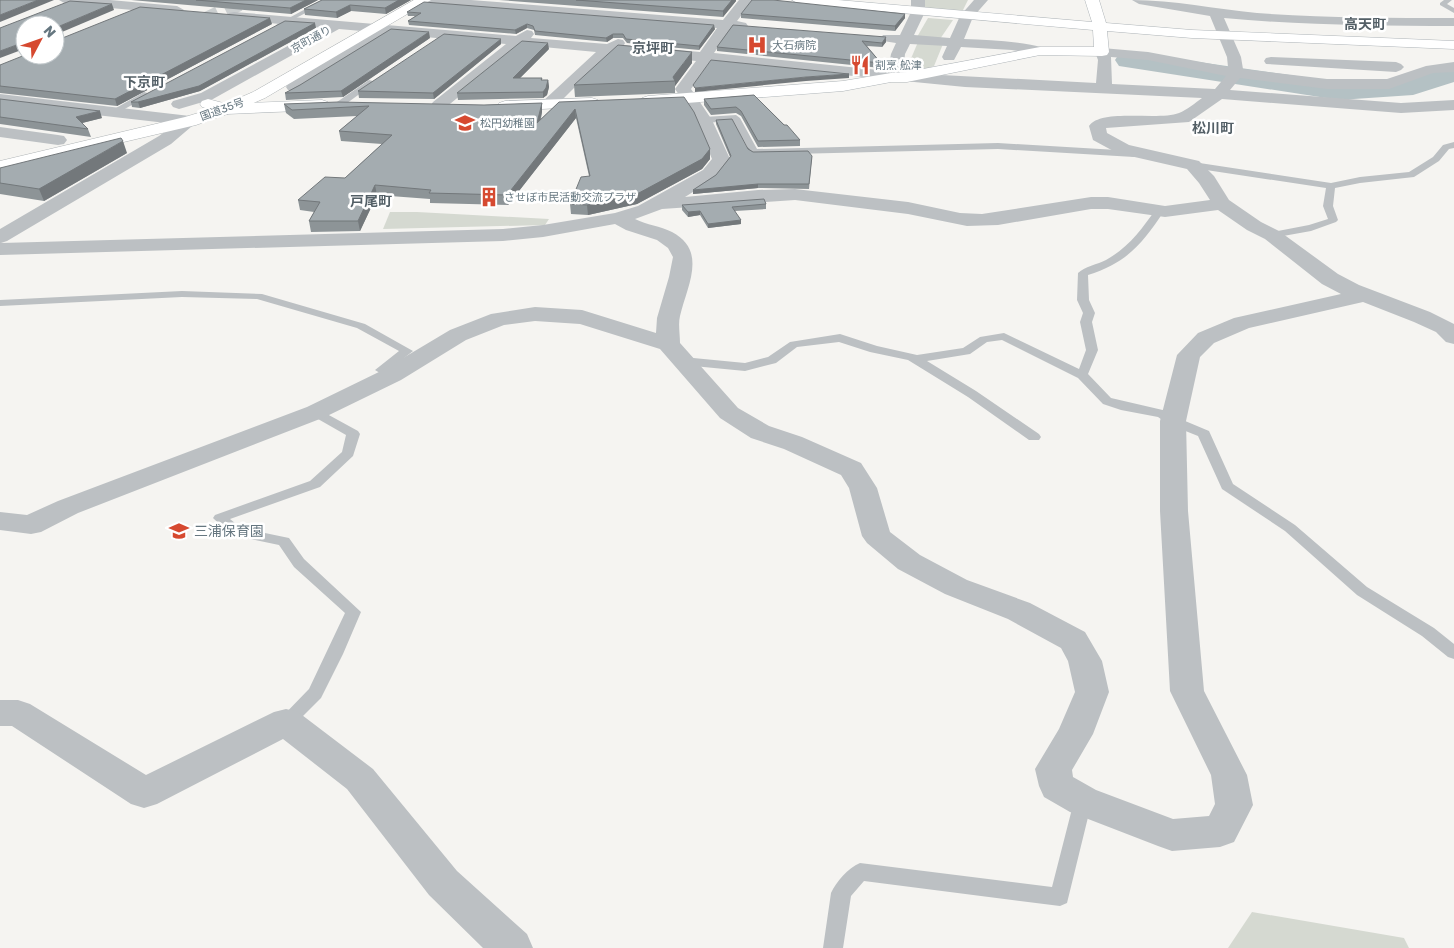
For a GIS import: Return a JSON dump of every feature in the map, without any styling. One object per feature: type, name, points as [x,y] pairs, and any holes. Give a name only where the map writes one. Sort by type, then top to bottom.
[{"type":"main road","name":"国道35号","points":[[0,154],[208,104],[230,96],[343,25],[395,0]]},
{"type":"main road","name":"国道35号","points":[[0,166],[190,121],[259,96],[382,28],[424,0]]},
{"type":"main road","points":[[799,0],[918,6],[967,16],[1225,35],[1454,45]]},
{"type":"main road","points":[[632,101],[689,99],[860,85],[1040,51],[1102,52],[1100,26],[1092,0]]},
{"type":"main road","points":[[485,107],[604,103]]},
{"type":"main road","points":[[208,104],[227,108],[369,104]]},
{"type":"main road","points":[[419,105],[467,106]]},
{"type":"street","points":[[61,7],[71,0],[188,11]]},
{"type":"street","points":[[114,18],[154,0]]},
{"type":"street","points":[[424,0],[756,27]]},
{"type":"street","points":[[439,105],[570,0]]},
{"type":"street","points":[[0,249],[503,235],[543,231],[618,218],[658,204],[698,182],[717,166],[721,159],[720,153],[704,120],[683,89],[706,57],[707,51],[746,0]]},
{"type":"street","points":[[943,70],[967,16],[980,0]]},
{"type":"street","points":[[1139,0],[1216,14],[1329,21],[1452,20]]},
{"type":"street","points":[[61,7],[95,1]]},
{"type":"street","points":[[1328,5],[1322,12],[1343,40]]},
{"type":"street","points":[[440,37],[489,6]]},
{"type":"street","points":[[901,77],[898,54],[918,6]]},
{"type":"street","points":[[1399,7],[1411,14],[1452,20]]},
{"type":"street","name":"京町通り","points":[[218,14],[343,25]]},
{"type":"street","points":[[1216,14],[1225,35],[1234,70],[1219,94],[1183,118],[1109,122],[1097,126],[1099,136],[1109,144],[1123,150],[1193,165],[1208,180],[1222,204],[1254,226],[1272,235],[1330,279],[1437,324],[1454,337]]},
{"type":"street","points":[[548,105],[593,60],[611,49],[647,19]]},
{"type":"street","points":[[343,25],[382,28],[440,37],[520,40],[965,82],[1219,94],[1402,108],[1454,105]]},
{"type":"street","name":"京町通り","points":[[179,104],[207,96],[343,25]]},
{"type":"street","points":[[294,87],[382,28]]},
{"type":"street","points":[[875,37],[1012,46],[1040,51]]},
{"type":"street","points":[[1104,89],[1105,60],[1102,52],[1148,56],[1168,53],[1234,70],[1327,84],[1389,84],[1431,69]]},
{"type":"street","points":[[878,55],[898,54]]},
{"type":"street","points":[[779,64],[858,57]]},
{"type":"street","points":[[1234,70],[1431,69],[1454,67]]},
{"type":"street","points":[[1389,84],[1433,106]]},
{"type":"street","points":[[0,99],[190,121]]},
{"type":"street","points":[[0,238],[165,140],[190,121]]},
{"type":"street","points":[[0,132],[58,140]]},
{"type":"street","points":[[658,204],[766,194],[812,196],[909,208],[968,220],[1001,218],[1064,205],[1092,203],[1118,203],[1159,211],[1222,204]]},
{"type":"street","points":[[618,218],[634,226],[664,236],[676,245],[683,257],[680,277],[668,318],[676,353]]},
{"type":"street","points":[[0,521],[31,525],[68,508],[316,412],[392,375],[458,335],[499,319],[535,314],[582,317],[676,353],[729,413],[760,432],[802,447],[852,469],[863,488],[877,536],[909,562],[956,587],[1020,611],[1074,640],[1085,661],[1092,692],[1075,734],[1052,769],[1058,786],[1082,801],[1172,835],[1220,831],[1234,805],[1229,775],[1187,691],[1183,655],[1179,560],[1174,511],[1173,422],[1189,355],[1206,338],[1242,323],[1365,295]]},
{"type":"street","points":[[0,713],[18,713],[144,793],[286,722],[360,779],[443,883],[512,948]]},
{"type":"lane","points":[[270,30],[327,0]]},
{"type":"lane","points":[[1449,0],[1442,4],[1452,20]]},
{"type":"lane","points":[[340,104],[380,77]]},
{"type":"lane","points":[[113,112],[157,89]]},
{"type":"lane","points":[[704,120],[736,118],[754,152],[998,146],[1142,154]]},
{"type":"lane","points":[[1193,165],[1331,186],[1360,180],[1411,176],[1436,159],[1446,147],[1454,145]]},
{"type":"lane","points":[[1272,235],[1311,228],[1334,220],[1328,206],[1331,186]]},
{"type":"lane","points":[[1082,375],[1092,350],[1086,322],[1089,313],[1083,300],[1083,273],[1094,270],[1139,240],[1159,211]]},
{"type":"lane","points":[[0,303],[136,296],[258,296],[361,326],[407,351],[381,370],[392,375]]},
{"type":"lane","points":[[915,359],[966,351],[984,339],[1004,336],[1082,375],[1107,401],[1120,406],[1162,414],[1173,422],[1204,434],[1227,486],[1290,528],[1362,591],[1428,632],[1454,653]]},
{"type":"lane","points":[[676,353],[745,367],[772,360],[794,344],[840,338],[874,349],[912,356],[1034,436]]},
{"type":"lane","points":[[286,722],[314,694],[335,654],[353,612],[299,563],[284,541],[236,532],[220,518],[315,484],[348,454],[353,434],[316,412]]},
{"type":"lane","points":[[833,948],[841,893],[860,872],[1060,897],[1082,801]]},
{"type":"shaded area","points":[[925,0],[968,0],[962,12],[923,9]]},
{"type":"shaded area","points":[[928,18],[953,20],[940,39],[917,37]]},
{"type":"shaded area","points":[[918,42],[943,44],[934,66],[923,70],[907,68]]},
{"type":"shaded area","points":[[390,212],[549,219],[545,225],[383,229]]},
{"type":"shaded area","points":[[1252,912],[1404,938],[1409,948],[1228,948]]},
{"type":"building","points":[[0,0],[38,0],[0,15]]},
{"type":"building","points":[[196,0],[306,0],[290,8]]},
{"type":"building","points":[[322,0],[399,0],[385,8],[350,5],[336,12],[304,9]]},
{"type":"building","points":[[576,0],[732,0],[723,11]]},
{"type":"building","points":[[752,0],[773,0],[905,14],[895,26],[741,14]]},
{"type":"building","points":[[70,1],[112,4],[65,24],[65,15],[34,15]]},
{"type":"building","points":[[424,2],[714,25],[699,46],[626,39],[623,34],[613,34],[606,38],[535,31],[533,26],[527,24],[515,30],[408,21],[421,13],[407,12]]},
{"type":"building","points":[[140,7],[270,18],[115,99],[0,86],[0,65],[15,59],[15,65],[65,65],[65,37]]},
{"type":"building","points":[[285,21],[315,23],[199,86],[138,102],[131,102]]},
{"type":"building","points":[[15,22],[15,46],[0,51],[0,28]]},
{"type":"building","points":[[733,25],[886,37],[882,43],[862,41],[881,63],[717,47]]},
{"type":"building","points":[[391,29],[429,32],[341,91],[285,93],[300,85]]},
{"type":"building","points":[[444,34],[501,39],[433,93],[358,91]]},
{"type":"building","points":[[522,41],[548,43],[513,78],[542,78],[541,80],[548,80],[543,92],[457,93]]},
{"type":"building","points":[[618,45],[692,52],[673,77],[675,81],[574,85]]},
{"type":"building","points":[[711,60],[849,74],[695,88],[693,85]]},
{"type":"building","points":[[754,95],[784,125],[787,125],[800,140],[758,141],[741,111],[736,107],[711,109],[704,99]]},
{"type":"building","points":[[684,97],[694,112],[710,149],[702,159],[637,194],[587,205],[570,204],[581,177],[590,176],[575,109],[507,195],[429,193],[431,190],[375,185],[358,221],[309,221],[320,202],[298,200],[325,177],[345,178],[392,135],[339,131],[369,106],[292,110],[284,104],[338,102],[484,105],[542,103],[537,123],[559,102]]},
{"type":"building","points":[[0,99],[100,111],[76,117],[88,129],[0,117]]},
{"type":"building","points":[[732,119],[748,149],[753,152],[808,151],[812,156],[809,184],[758,184],[693,190],[716,175],[731,156],[716,120]]},
{"type":"building","points":[[121,138],[123,141],[39,189],[0,183],[0,168]]},
{"type":"building","points":[[764,199],[766,204],[732,207],[741,220],[708,224],[700,211],[688,212],[682,205]]},
{"type":"waterway","points":[[1129,60],[1339,91],[1413,86],[1454,73]]},
{"type":"tunnel","points":[[184,30],[247,0]]},
{"type":"place","name":"大石病院","points":[[757,45]]},
{"type":"place","name":"割烹 舩津","points":[[860,65]]},
{"type":"place","name":"松円幼稚園","points":[[465,123]]},
{"type":"place","name":"させぼ市民活動交流プラザ","points":[[489,197]]},
{"type":"place","name":"三浦保育園","points":[[179,531]]},
{"type":"district","name":"高天町","points":[[1365,24]]},
{"type":"district","name":"京坪町","points":[[653,48]]},
{"type":"district","name":"下京町","points":[[144,82]]},
{"type":"district","name":"松川町","points":[[1213,128]]},
{"type":"district","name":"戸尾町","points":[[371,201]]}]
